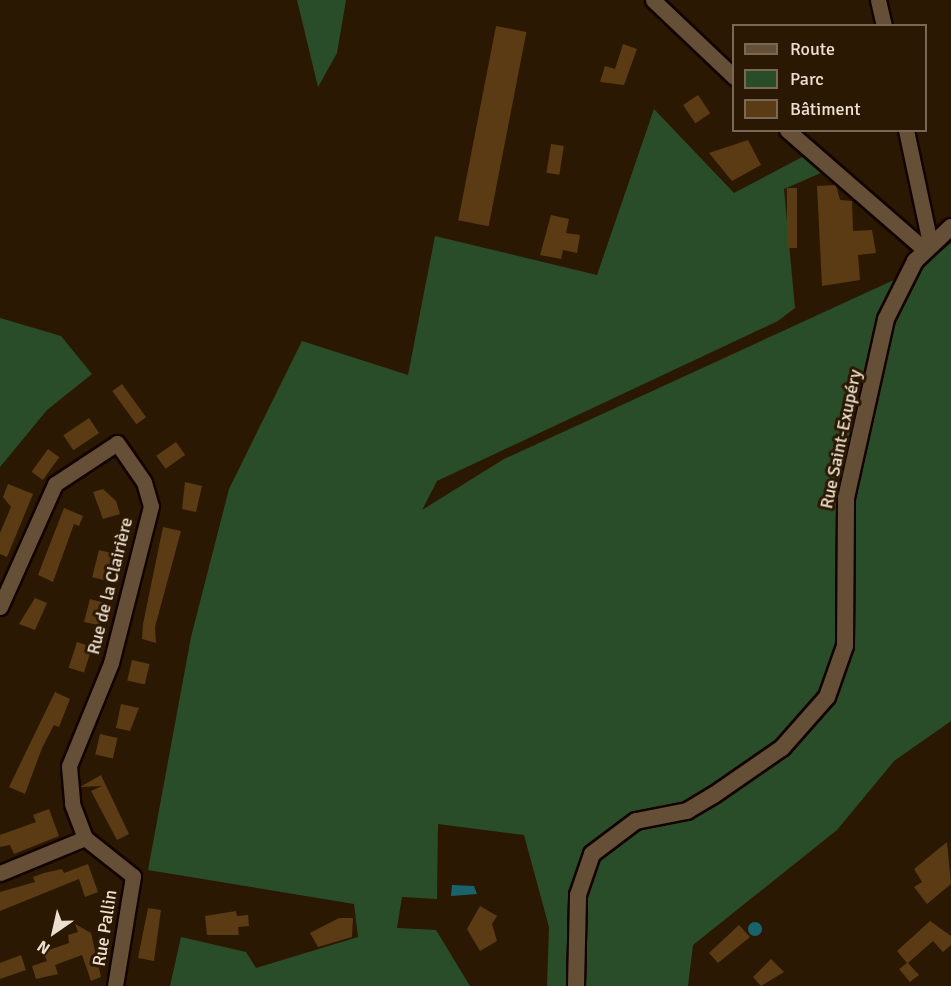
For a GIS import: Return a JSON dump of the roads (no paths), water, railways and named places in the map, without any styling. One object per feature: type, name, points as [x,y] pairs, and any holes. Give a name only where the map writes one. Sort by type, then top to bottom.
[{"type":"street","points":[[653,0],[732,75]]},
{"type":"street","points":[[878,0],[884,24]]},
{"type":"street","points":[[790,132],[927,246]]},
{"type":"street","points":[[906,132],[927,246]]},
{"type":"street","points":[[927,246],[951,227]]},
{"type":"street","name":"Rue Saint-Exupéry","points":[[576,986],[578,895],[592,854],[636,821],[687,811],[724,789],[782,748],[816,713],[832,687],[845,646],[846,498],[886,319],[927,246]]},
{"type":"street","name":"Rue de la Clairière","points":[[0,607],[56,484],[117,443],[144,482],[151,506],[111,663],[69,766],[72,804],[85,838]]},
{"type":"street","points":[[0,873],[85,838]]},
{"type":"street","name":"Rue Pallin","points":[[85,838],[133,876],[115,983]]},
{"type":"street","points":[[100,986],[115,983]]},
{"type":"water","points":[[452,885],[474,886],[477,894],[451,896]]},
{"type":"water","points":[[755,922],[760,924],[762,929],[760,934],[755,936],[750,934],[748,929],[750,924]]}]
